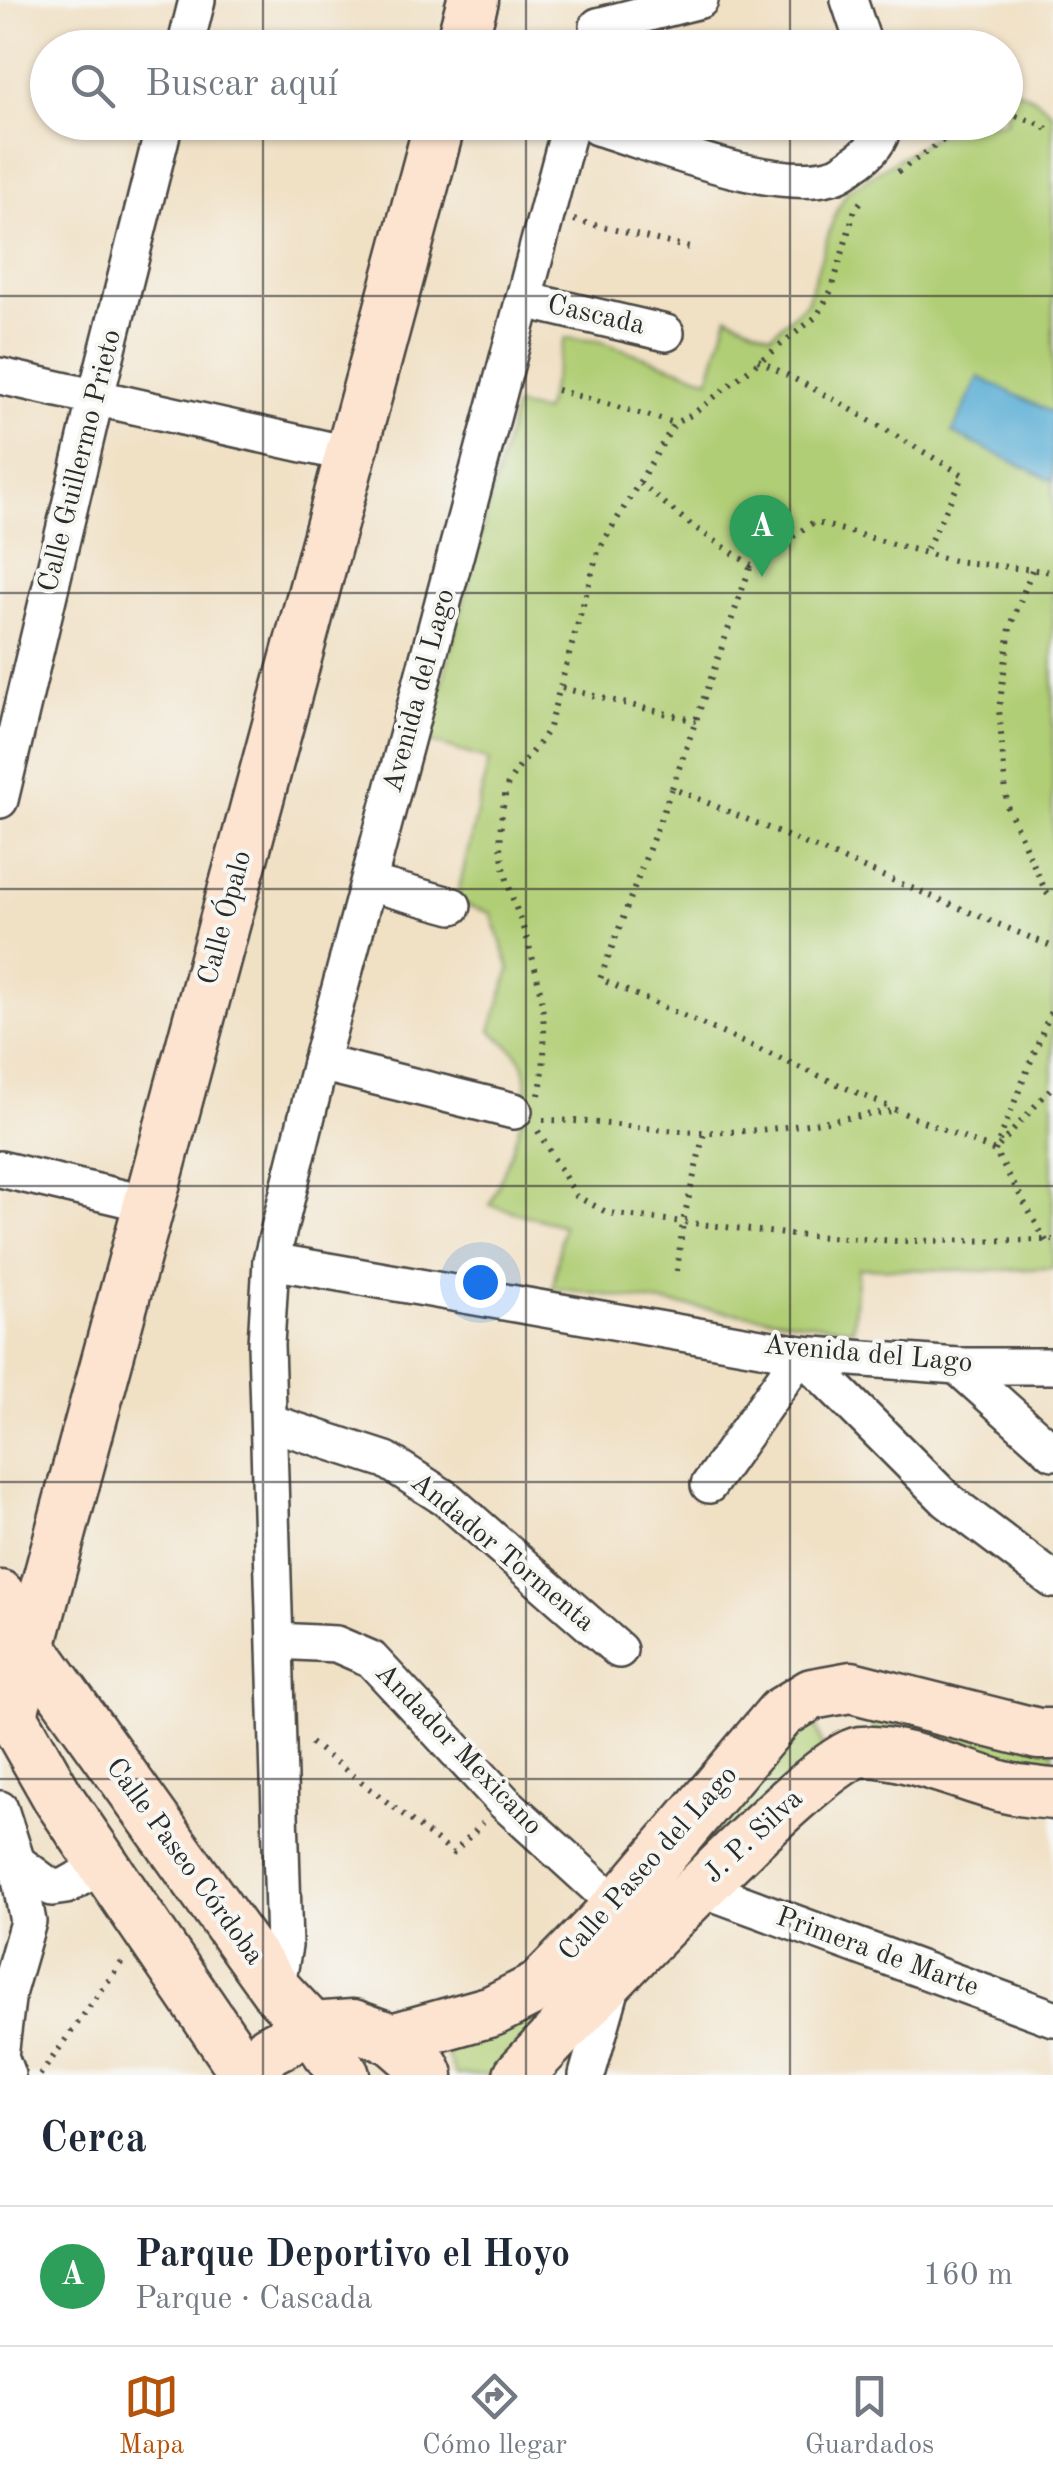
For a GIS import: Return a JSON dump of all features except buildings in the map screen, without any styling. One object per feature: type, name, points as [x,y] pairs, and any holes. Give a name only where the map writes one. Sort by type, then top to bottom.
[{"type":"street","points":[[189,30],[197,0]]},
{"type":"street","points":[[465,30],[473,0]]},
{"type":"street","points":[[598,24],[700,0]]},
{"type":"street","points":[[849,0],[859,30]]},
{"type":"street","name":"Calle Guillermo Prieto","points":[[0,800],[161,140]]},
{"type":"street","name":"Calle Ópalo","points":[[4,1712],[30,1645],[435,140]]},
{"type":"street","name":"Avenida del Lago","points":[[276,1990],[284,1946],[266,1344],[271,1260],[320,1063],[548,213],[582,140]]},
{"type":"street","points":[[643,140],[741,170],[795,181],[835,176],[868,153],[877,140]]},
{"type":"street","name":"Cascada","points":[[525,300],[666,333]]},
{"type":"street","points":[[0,376],[352,455]]},
{"type":"street","points":[[368,883],[452,906]]},
{"type":"street","points":[[320,1063],[523,1116]]},
{"type":"street","points":[[0,1169],[148,1204]]},
{"type":"street","name":"Avenida del Lago","points":[[271,1260],[801,1354],[957,1366],[1053,1366]]},
{"type":"street","points":[[709,1485],[801,1354],[946,1500],[1053,1580]]},
{"type":"street","points":[[957,1366],[1053,1452]]},
{"type":"street","name":"Andador Tormenta","points":[[269,1422],[386,1460],[402,1470],[448,1500],[620,1650]]},
{"type":"street","name":"Calle Paseo Córdoba","points":[[0,1596],[30,1645],[276,1990],[312,2028],[344,2075]]},
{"type":"street","name":"Andador Mexicano","points":[[276,1640],[336,1644],[371,1660],[504,1802],[618,1906]]},
{"type":"street","points":[[851,1687],[858,1752],[898,1757],[1007,1788],[1053,1794]]},
{"type":"street","name":"Calle Paseo del Lago","points":[[243,2068],[312,2028],[353,2025],[392,2038],[492,2011],[539,1987],[618,1906],[782,1714],[812,1694],[851,1687],[1038,1734],[1053,1734]]},
{"type":"street","points":[[4,1712],[243,2068],[272,2024],[276,1990]]},
{"type":"street","name":"J. P. Silva","points":[[519,2075],[700,1888],[822,1773],[858,1752]]},
{"type":"street","points":[[0,1808],[18,1862],[28,1922],[8,1991],[0,2056],[7,2075]]},
{"type":"street","points":[[18,1862],[52,1888],[66,1886],[103,1864]]},
{"type":"street","name":"Primera de Marte","points":[[700,1888],[1053,2018]]},
{"type":"street","name":"Calle Paseo del Lago","points":[[599,2071],[616,1975]]},
{"type":"street","points":[[392,2038],[428,2075]]},
{"type":"path","points":[[1023,118],[1041,124],[1053,134]]},
{"type":"path","points":[[884,182],[944,140]]},
{"type":"path","points":[[523,1116],[543,1074],[543,1022],[536,970],[525,928],[509,896],[500,854],[500,822],[508,785],[540,745],[562,688],[598,551],[675,424],[817,316],[825,304],[855,209],[869,192]]},
{"type":"path","points":[[548,213],[694,249]]},
{"type":"path","points":[[758,360],[963,475],[924,554]]},
{"type":"path","points":[[558,390],[675,424]]},
{"type":"path","points":[[640,483],[691,524],[751,564]]},
{"type":"path","points":[[1049,1240],[994,1150],[600,979],[751,564],[814,522],[954,561],[1053,572]]},
{"type":"path","points":[[1032,570],[1010,628],[999,709],[1008,806],[1053,900]]},
{"type":"path","points":[[562,688],[696,722]]},
{"type":"path","points":[[672,788],[1053,947]]},
{"type":"path","points":[[994,1150],[1053,1006]]},
{"type":"path","points":[[994,1150],[1053,1086]]},
{"type":"path","points":[[523,1116],[704,1132],[896,1110]]},
{"type":"path","points":[[523,1116],[576,1196],[608,1213],[793,1235],[898,1241],[1049,1240]]},
{"type":"path","points":[[676,1271],[704,1132]]},
{"type":"path","points":[[278,1718],[452,1853],[504,1802]]},
{"type":"path","points":[[40,2075],[146,1928]]},
{"type":"green space","points":[[1023,93],[1053,113],[1053,1268],[858,1268],[853,1329],[553,1288],[563,1226],[490,1205],[518,1132],[526,1090],[520,1058],[491,1030],[510,969],[491,913],[456,902],[489,760],[427,741],[515,406],[544,412],[565,338],[599,341],[709,379],[728,316],[771,335],[807,302],[834,217],[847,191],[928,140],[1023,140]]},
{"type":"green space","points":[[872,1708],[1053,1750],[1053,1775],[875,1739]]},
{"type":"green space","points":[[813,1717],[825,1753],[498,2075],[456,2075],[443,2046],[694,1839]]},
{"type":"water","points":[[979,377],[1053,413],[1053,481],[952,433]]},
{"type":"place","name":"Parque Deportivo el Hoyo","points":[[762,577]]}]
